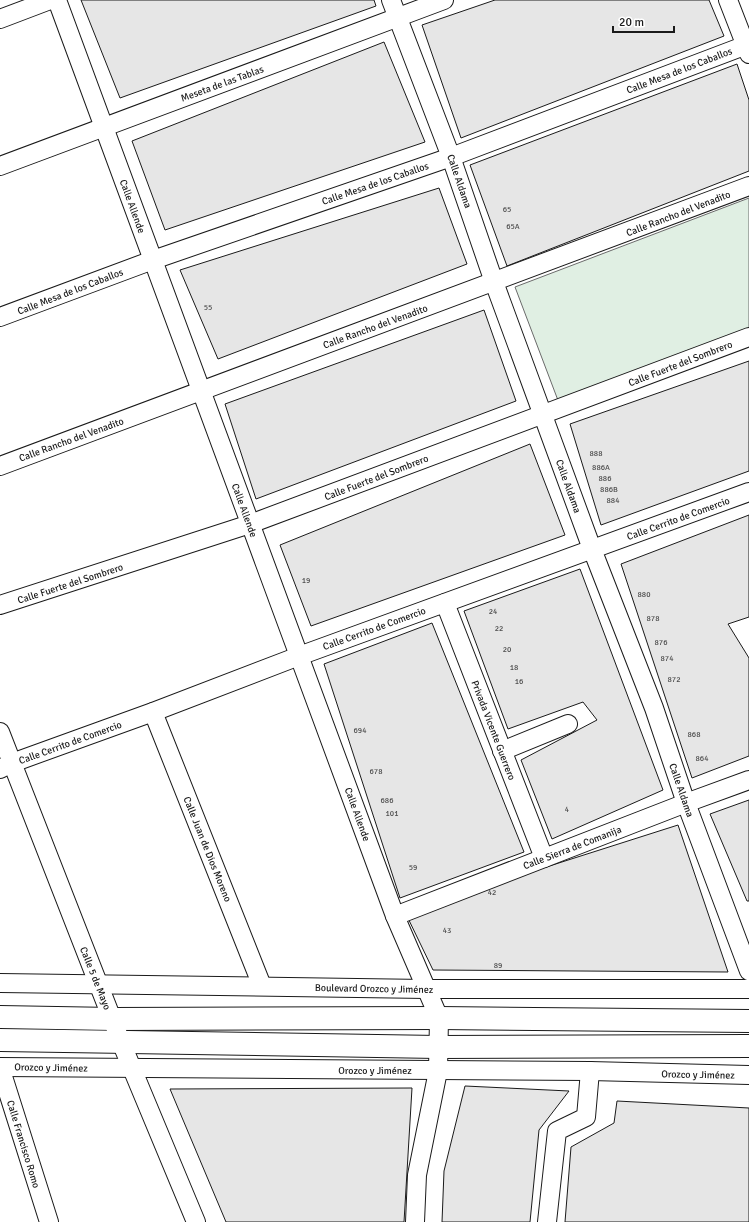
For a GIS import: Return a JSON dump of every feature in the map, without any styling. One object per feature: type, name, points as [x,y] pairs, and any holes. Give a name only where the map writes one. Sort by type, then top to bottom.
[{"type":"highway","points":[[0,1017],[112,1019],[439,1018],[749,1021]]},
{"type":"highway","points":[[0,1040],[438,1046],[749,1046]]},
{"type":"street","points":[[0,19],[50,0]]},
{"type":"street","name":"Calle Allende","points":[[57,0],[395,916],[439,1018]]},
{"type":"street","name":"Calle Aldama","points":[[391,0],[452,157],[494,282],[592,549],[654,708],[686,803],[742,932],[749,972]]},
{"type":"street","name":"Meseta de las Tablas","points":[[0,166],[444,0]]},
{"type":"street","points":[[728,0],[748,48]]},
{"type":"street","name":"Calle Mesa de los Caballos","points":[[0,317],[153,260],[452,157],[748,48]]},
{"type":"street","name":"Calle Rancho del Venadito","points":[[0,466],[749,186]]},
{"type":"street","name":"Calle Fuerte del Sombrero","points":[[0,606],[250,524],[749,336]]},
{"type":"street","name":"Calle Cerrito de Comercio","points":[[6,766],[299,656],[749,492]]},
{"type":"street","name":"Privada Vicente Guerrero","points":[[445,603],[544,858]]},
{"type":"street","name":"Calle Juan de Dios Moreno","points":[[153,712],[262,986]]},
{"type":"street","points":[[502,750],[568,724]]},
{"type":"street","name":"Calle 5 de Mayo","points":[[0,732],[6,766],[99,984],[121,1042],[196,1222]]},
{"type":"street","name":"Calle Sierra de Comanija","points":[[395,916],[749,780]]},
{"type":"street","name":"Boulevard Orozco y Jiménez","points":[[0,983],[426,989],[749,989]]},
{"type":"street","points":[[415,1222],[417,1175],[438,1071],[439,1018]]},
{"type":"street","name":"Orozco y Jiménez","points":[[0,1067],[590,1071],[749,1075]]},
{"type":"street","name":"Calle Francisco Romo","points":[[0,1067],[49,1222]]},
{"type":"street","points":[[547,1222],[556,1131],[586,1117],[590,1071]]},
{"type":"green space","points":[[749,198],[749,331],[559,403],[515,287]]},
{"type":"building","points":[[81,0],[374,0],[376,6],[120,98]]},
{"type":"building","points":[[495,0],[709,0],[724,36],[461,138],[422,25]]},
{"type":"building","points":[[384,42],[425,142],[165,230],[132,141]]},
{"type":"building","points":[[737,64],[749,100],[749,171],[507,266],[470,165]]},
{"type":"building","points":[[439,188],[467,264],[218,359],[180,270]]},
{"type":"building","points":[[484,310],[516,401],[256,499],[225,404]]},
{"type":"building","points":[[749,361],[749,471],[601,525],[570,424]]},
{"type":"building","points":[[530,444],[565,535],[311,626],[280,545]]},
{"type":"building","points":[[749,515],[749,617],[728,624],[749,658],[749,756],[692,778],[621,564]]},
{"type":"building","points":[[580,569],[663,790],[552,839],[521,760],[597,720],[583,702],[508,729],[464,611]]},
{"type":"building","points":[[432,623],[524,852],[400,898],[324,664]]},
{"type":"building","points":[[749,800],[749,901],[747,901],[710,814]]},
{"type":"building","points":[[678,825],[728,972],[433,970],[405,912]]},
{"type":"building","points":[[465,1086],[569,1091],[539,1130],[530,1222],[442,1222],[444,1171]]},
{"type":"building","points":[[412,1088],[404,1222],[226,1222],[170,1089]]},
{"type":"building","points":[[617,1101],[749,1108],[749,1222],[565,1222],[571,1147],[614,1123]]}]
